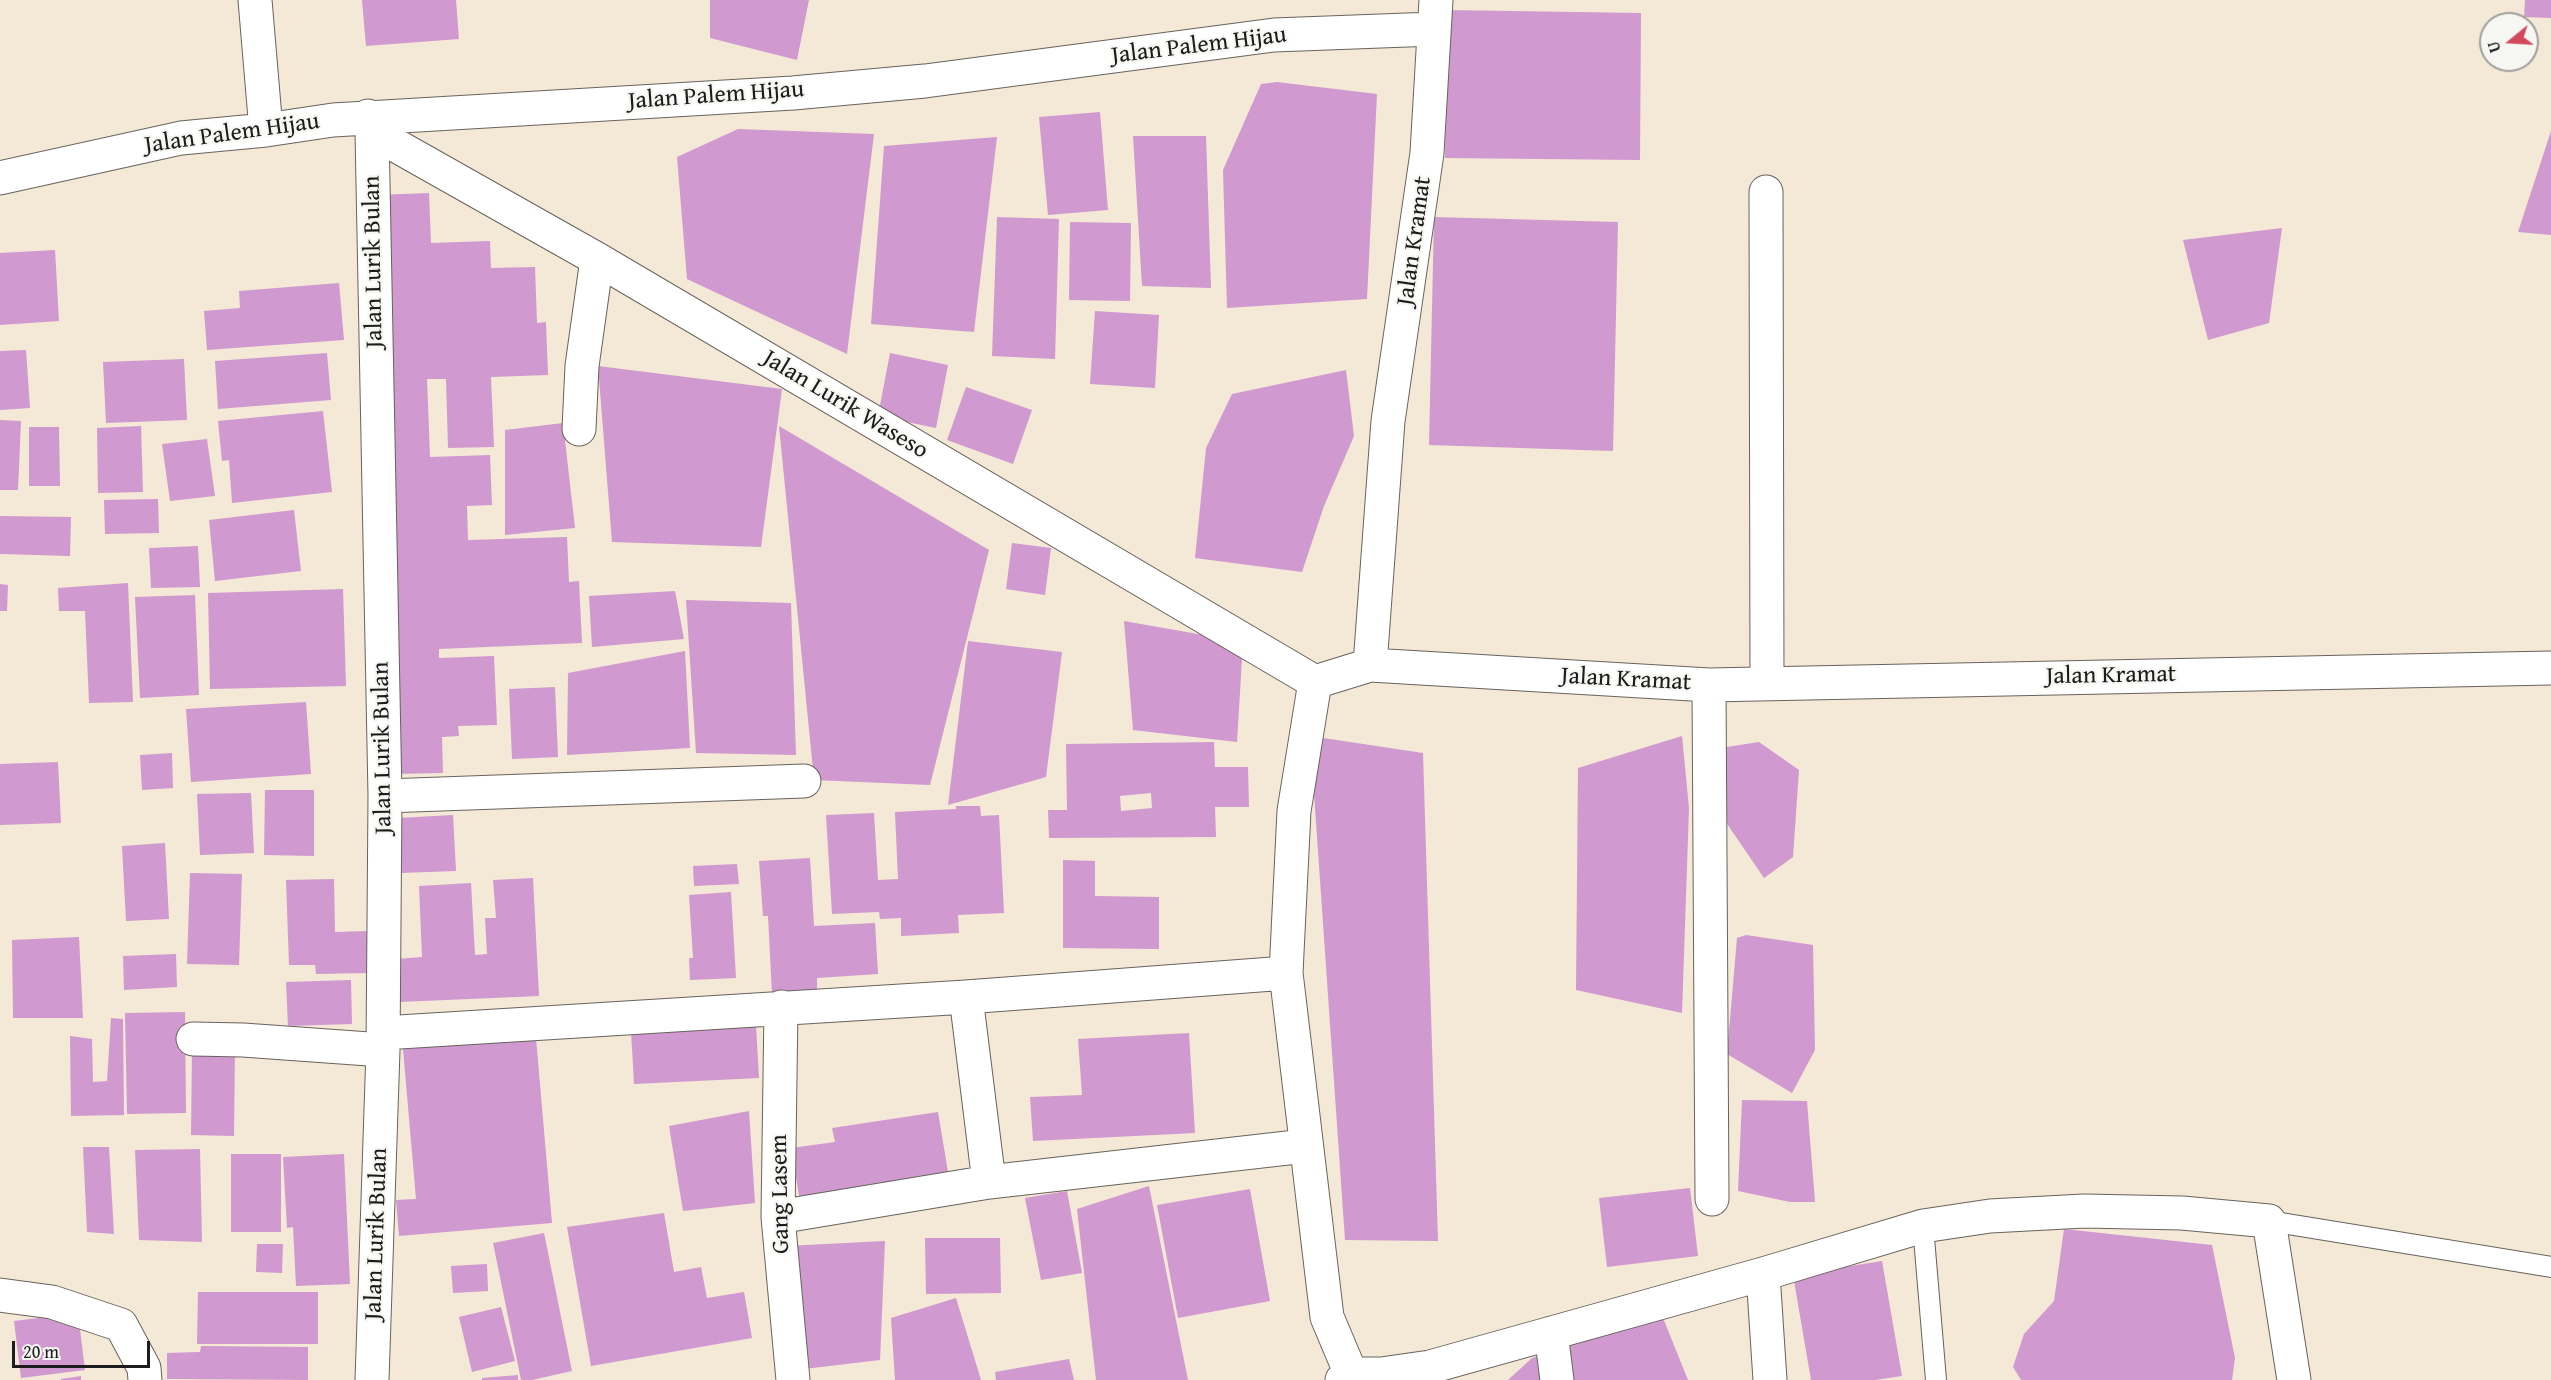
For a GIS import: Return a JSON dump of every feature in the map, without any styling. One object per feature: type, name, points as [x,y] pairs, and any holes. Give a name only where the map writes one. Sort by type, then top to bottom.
[{"type":"street","points":[[255,0],[266,130]]},
{"type":"street","name":"Jalan Palem Hijau","points":[[0,178],[181,138],[793,93],[925,81],[1435,14]]},
{"type":"street","name":"Jalan Kramat","points":[[1435,14],[1427,153],[1388,421],[1370,665],[1709,685],[2551,668]]},
{"type":"street","name":"Jalan Lurik Waseso","points":[[370,124],[1315,682]]},
{"type":"street","name":"Jalan Lurik Bulan","points":[[370,124],[384,796],[383,1042],[372,1380]]},
{"type":"street","points":[[1766,192],[1767,684]]},
{"type":"street","points":[[579,429],[582,366],[597,259]]},
{"type":"street","points":[[1370,665],[1315,682],[1294,811],[1286,973],[1327,1317],[1346,1377],[1430,1367],[1763,1274],[1923,1226],[1990,1216],[2084,1211],[2182,1213],[2269,1221],[2294,1380]]},
{"type":"street","points":[[1709,685],[1712,1199]]},
{"type":"street","points":[[384,796],[804,781]]},
{"type":"street","points":[[194,1039],[383,1042],[781,1007],[966,997],[1286,973]]},
{"type":"street","points":[[966,997],[989,1182]]},
{"type":"street","name":"Gang Lasem","points":[[781,1007],[778,1217],[793,1380]]},
{"type":"street","points":[[778,1217],[989,1182],[1305,1146]]},
{"type":"street","points":[[1763,1274],[1770,1380]]},
{"type":"street","points":[[0,1295],[52,1302],[121,1325],[144,1368],[145,1380]]},
{"type":"street","points":[[1551,1333],[1557,1380]]},
{"type":"lane","points":[[2269,1221],[2551,1267]]},
{"type":"lane","points":[[1923,1226],[1936,1380]]},
{"type":"building","points":[[362,0],[456,0],[459,39],[366,46]]},
{"type":"building","points":[[710,0],[809,0],[797,60],[710,38]]},
{"type":"building","points":[[2525,0],[2551,0],[2551,18],[2539,18],[2539,12],[2524,12]]},
{"type":"building","points":[[1446,10],[1641,13],[1640,160],[1445,158]]},
{"type":"building","points":[[1277,82],[1377,94],[1367,299],[1227,308],[1223,170],[1261,84]]},
{"type":"building","points":[[1100,112],[1108,210],[1048,215],[1039,117]]},
{"type":"building","points":[[738,129],[874,134],[847,354],[687,279],[677,157]]},
{"type":"building","points":[[2551,131],[2551,235],[2518,232]]},
{"type":"building","points":[[1133,136],[1206,136],[1211,288],[1142,286]]},
{"type":"building","points":[[997,137],[974,332],[871,324],[884,146]]},
{"type":"building","points":[[429,193],[431,243],[490,241],[491,268],[535,267],[537,323],[546,322],[548,375],[491,377],[494,447],[448,448],[446,379],[427,379],[430,457],[490,455],[492,505],[467,506],[468,540],[567,537],[569,582],[579,581],[582,643],[439,649],[439,658],[494,656],[497,725],[458,726],[459,736],[442,737],[443,773],[392,774],[378,195]]},
{"type":"building","points":[[997,217],[1059,219],[1055,359],[992,356]]},
{"type":"building","points":[[1434,217],[1618,222],[1613,451],[1429,445]]},
{"type":"building","points":[[1070,222],[1131,223],[1130,301],[1069,300]]},
{"type":"building","points":[[2282,228],[2269,323],[2208,340],[2183,240]]},
{"type":"building","points":[[55,250],[59,321],[0,325],[0,253]]},
{"type":"building","points":[[339,283],[344,340],[207,350],[204,311],[240,308],[239,291]]},
{"type":"building","points":[[1095,311],[1159,315],[1155,388],[1090,384]]},
{"type":"building","points":[[26,350],[30,408],[0,410],[0,351]]},
{"type":"building","points":[[327,353],[331,400],[218,409],[215,361]]},
{"type":"building","points":[[890,353],[948,365],[936,428],[878,416]]},
{"type":"building","points":[[184,359],[187,420],[106,423],[103,362]]},
{"type":"building","points":[[598,366],[782,389],[761,547],[612,542]]},
{"type":"building","points":[[1346,370],[1354,436],[1324,506],[1302,572],[1195,558],[1206,448],[1232,394]]},
{"type":"building","points":[[966,387],[1032,410],[1013,464],[947,440]]},
{"type":"building","points":[[323,411],[332,492],[232,503],[229,460],[222,461],[218,421]]},
{"type":"building","points":[[0,420],[21,421],[18,490],[0,490]]},
{"type":"building","points":[[563,423],[575,528],[505,535],[505,430]]},
{"type":"building","points":[[141,426],[143,492],[98,493],[97,428]]},
{"type":"building","points":[[779,426],[989,550],[930,785],[814,780]]},
{"type":"building","points":[[29,427],[59,427],[60,486],[29,486]]},
{"type":"building","points":[[207,439],[215,496],[170,501],[162,444]]},
{"type":"building","points":[[158,499],[159,533],[105,534],[104,500]]},
{"type":"building","points":[[294,510],[301,571],[215,581],[209,520]]},
{"type":"building","points":[[0,516],[71,517],[70,556],[0,554]]},
{"type":"building","points":[[1012,543],[1051,548],[1045,595],[1006,589]]},
{"type":"building","points":[[198,546],[200,587],[151,588],[149,548]]},
{"type":"building","points":[[128,583],[133,702],[89,703],[85,611],[59,611],[58,588]]},
{"type":"building","points":[[0,584],[8,585],[7,611],[0,611]]},
{"type":"building","points":[[343,589],[346,686],[210,689],[208,593]]},
{"type":"building","points":[[675,591],[684,639],[592,647],[589,596]]},
{"type":"building","points":[[195,595],[199,695],[140,698],[135,597]]},
{"type":"building","points":[[686,600],[791,603],[796,755],[696,753]]},
{"type":"building","points":[[1124,621],[1243,642],[1237,742],[1133,730]]},
{"type":"building","points":[[968,641],[1062,652],[1046,777],[948,805]]},
{"type":"building","points":[[685,651],[690,748],[567,755],[568,673]]},
{"type":"building","points":[[555,687],[558,757],[512,759],[509,689]]},
{"type":"building","points":[[306,702],[311,774],[191,782],[186,709]]},
{"type":"building","points":[[1310,736],[1423,753],[1438,1241],[1345,1240]]},
{"type":"building","points":[[1682,736],[1689,808],[1682,1013],[1576,990],[1578,768]]},
{"type":"building","points":[[1214,742],[1215,767],[1248,767],[1249,807],[1215,807],[1216,837],[1049,838],[1048,810],[1067,810],[1066,744]],"holes":[[[1151,793],[1152,808],[1121,811],[1120,796]]]},
{"type":"building","points":[[1759,742],[1799,770],[1793,857],[1764,878],[1719,812],[1714,749]]},
{"type":"building","points":[[172,753],[173,788],[142,790],[140,755]]},
{"type":"building","points":[[58,762],[61,823],[0,825],[0,764]]},
{"type":"building","points":[[265,790],[314,790],[314,856],[264,855]]},
{"type":"building","points":[[251,793],[254,853],[200,855],[197,794]]},
{"type":"building","points":[[956,806],[980,806],[981,816],[999,815],[1004,913],[958,915],[959,933],[901,936],[901,918],[880,919],[879,912],[832,914],[826,815],[874,813],[878,880],[898,879],[895,812],[956,809]]},
{"type":"building","points":[[453,815],[456,871],[401,873],[398,818]]},
{"type":"building","points":[[165,843],[169,919],[126,921],[122,846]]},
{"type":"building","points":[[810,858],[814,926],[875,923],[878,974],[817,978],[817,993],[772,995],[768,916],[763,916],[759,861]]},
{"type":"building","points":[[1063,860],[1095,861],[1095,896],[1159,897],[1159,949],[1063,948]]},
{"type":"building","points":[[737,864],[739,884],[694,886],[693,866]]},
{"type":"building","points":[[190,873],[242,874],[239,965],[187,964]]},
{"type":"building","points":[[533,878],[539,996],[399,1002],[397,959],[422,957],[419,886],[471,883],[475,955],[487,954],[485,918],[496,918],[493,880]]},
{"type":"building","points":[[334,879],[335,932],[368,931],[369,973],[316,974],[315,965],[289,965],[286,880]]},
{"type":"building","points":[[731,892],[736,978],[690,980],[689,958],[693,958],[689,895]]},
{"type":"building","points":[[1746,935],[1813,945],[1815,1050],[1792,1093],[1727,1054],[1737,938]]},
{"type":"building","points":[[79,937],[83,1018],[13,1018],[12,940]]},
{"type":"building","points":[[176,954],[177,987],[124,990],[123,956]]},
{"type":"building","points":[[351,980],[352,1024],[288,1026],[286,982]]},
{"type":"building","points":[[185,1012],[186,1113],[127,1114],[125,1013]]},
{"type":"building","points":[[111,1018],[123,1019],[124,1115],[71,1116],[70,1036],[92,1039],[93,1082],[107,1081]]},
{"type":"building","points":[[756,1025],[759,1078],[634,1084],[631,1031]]},
{"type":"building","points":[[1189,1033],[1195,1133],[1033,1141],[1030,1097],[1082,1095],[1078,1039]]},
{"type":"building","points":[[536,1038],[552,1223],[399,1236],[396,1200],[416,1199],[403,1049]]},
{"type":"building","points":[[192,1047],[235,1048],[234,1136],[191,1135]]},
{"type":"building","points":[[1742,1100],[1807,1101],[1815,1202],[1790,1202],[1738,1191]]},
{"type":"building","points":[[749,1111],[755,1203],[683,1211],[669,1126]]},
{"type":"building","points":[[938,1112],[949,1178],[800,1201],[791,1148],[835,1142],[832,1128]]},
{"type":"building","points":[[83,1147],[109,1147],[114,1234],[87,1232]]},
{"type":"building","points":[[200,1149],[202,1242],[139,1240],[135,1150]]},
{"type":"building","points":[[231,1154],[281,1154],[281,1232],[231,1232]]},
{"type":"building","points":[[344,1154],[350,1284],[296,1286],[293,1227],[287,1228],[283,1157]]},
{"type":"building","points":[[1149,1186],[1188,1380],[1096,1380],[1077,1209]]},
{"type":"building","points":[[1690,1188],[1698,1256],[1607,1267],[1599,1198]]},
{"type":"building","points":[[1250,1189],[1270,1301],[1178,1318],[1157,1205]]},
{"type":"building","points":[[1067,1191],[1082,1273],[1041,1280],[1025,1198]]},
{"type":"building","points":[[664,1213],[674,1272],[701,1267],[707,1298],[744,1292],[752,1338],[591,1366],[567,1227]]},
{"type":"building","points":[[2064,1229],[2212,1245],[2235,1358],[2232,1380],[2021,1380],[2013,1367],[2024,1334],[2054,1301]]},
{"type":"building","points":[[544,1233],[572,1371],[532,1380],[521,1380],[493,1243]]},
{"type":"building","points":[[925,1238],[1000,1238],[1001,1293],[926,1294]]},
{"type":"building","points":[[885,1241],[880,1360],[804,1369],[786,1246]]},
{"type":"building","points":[[257,1244],[283,1244],[282,1273],[256,1272]]},
{"type":"building","points":[[1882,1261],[1902,1376],[1875,1380],[1811,1380],[1793,1275]]},
{"type":"building","points":[[487,1264],[488,1291],[453,1293],[451,1266]]},
{"type":"building","points":[[198,1292],[318,1292],[318,1344],[197,1344]]},
{"type":"building","points":[[956,1298],[981,1380],[895,1380],[891,1318]]},
{"type":"building","points":[[501,1307],[515,1361],[472,1372],[459,1317]]},
{"type":"building","points":[[78,1313],[85,1370],[21,1378],[14,1321]]},
{"type":"building","points":[[1661,1313],[1688,1380],[1508,1380],[1532,1358]]},
{"type":"building","points":[[201,1346],[308,1347],[308,1380],[167,1379],[167,1353],[200,1352]]},
{"type":"building","points":[[1069,1359],[1074,1380],[996,1380],[995,1372]]},
{"type":"building","points":[[518,1375],[518,1380],[482,1380],[482,1378]]},
{"type":"building","points":[[81,1376],[81,1380],[61,1380],[61,1379]]}]
